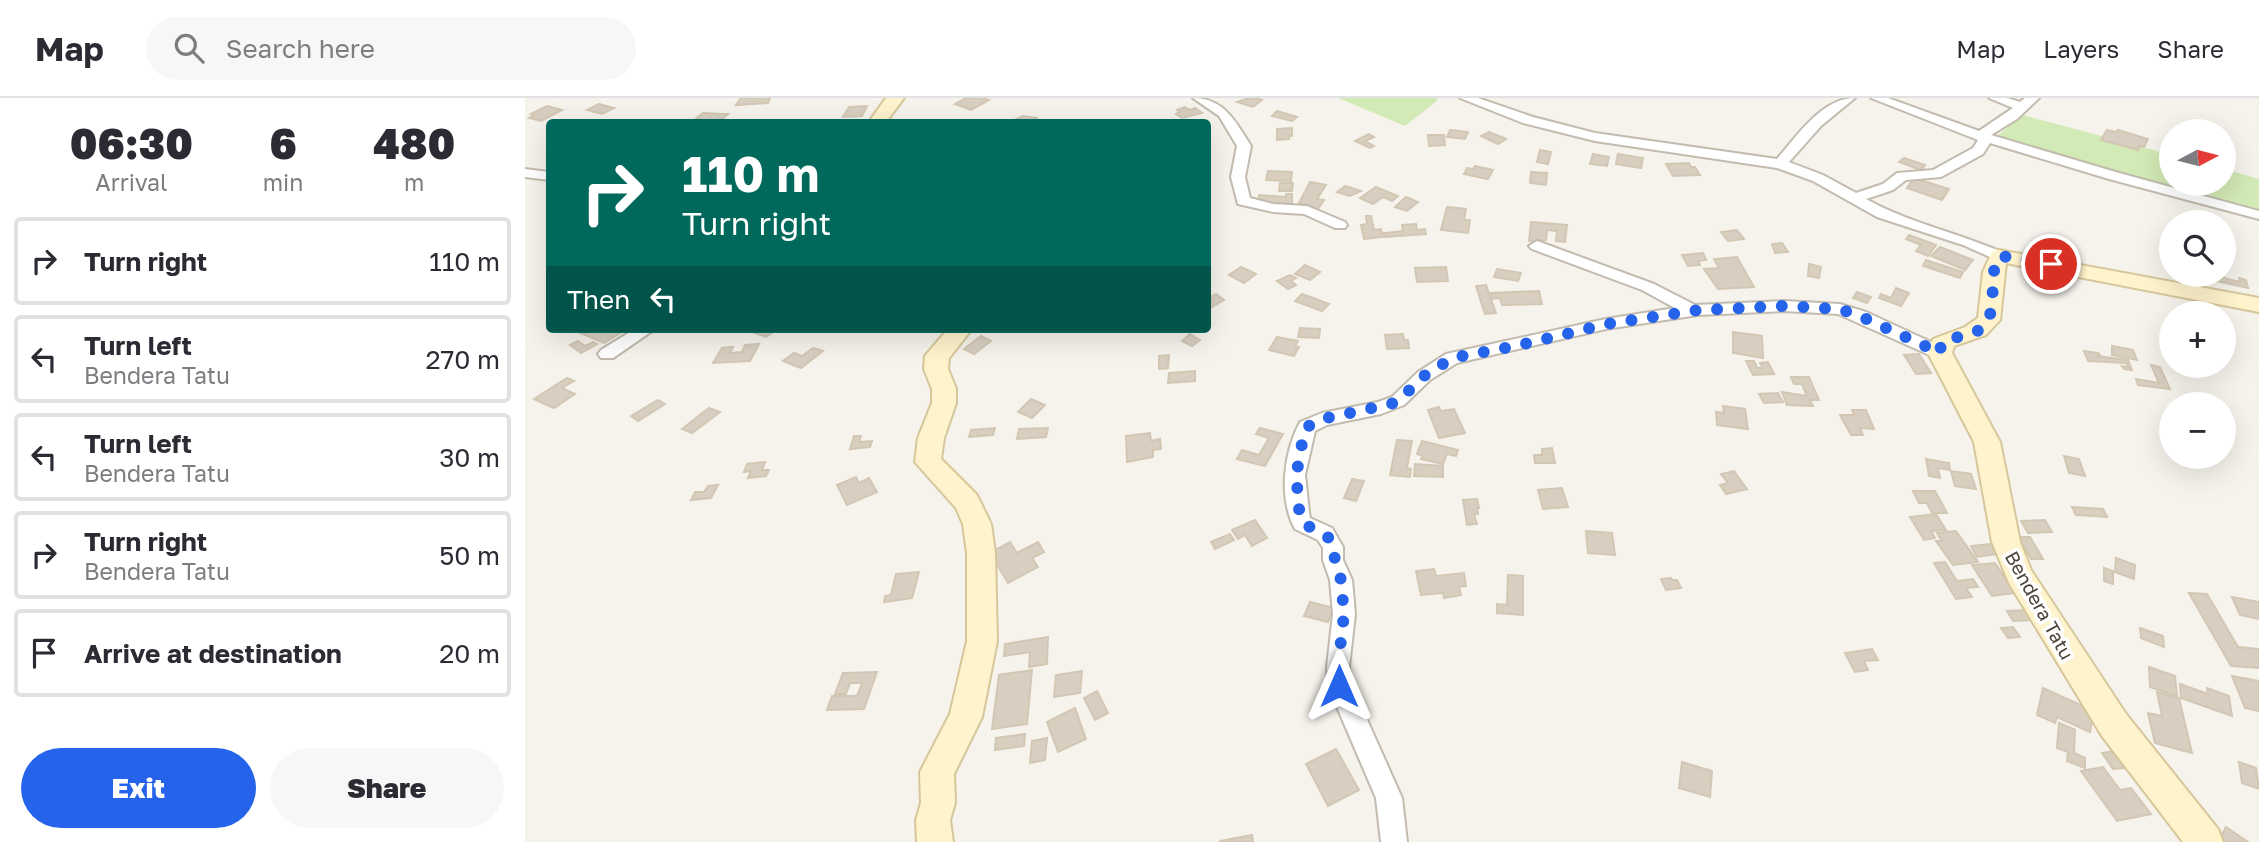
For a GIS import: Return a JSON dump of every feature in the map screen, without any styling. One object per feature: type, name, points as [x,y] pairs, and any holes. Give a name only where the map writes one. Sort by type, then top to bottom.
[{"type":"street","points":[[879,119],[895,98]]},
{"type":"street","points":[[1199,98],[1224,114],[1244,146],[1238,177],[1243,201],[1273,208],[1307,210],[1340,225]]},
{"type":"street","points":[[1465,98],[1541,124],[1595,137],[1780,164],[1818,178],[1882,214],[1968,242],[2000,256],[2259,305]]},
{"type":"street","points":[[1780,164],[1817,123],[1849,98]]},
{"type":"street","points":[[1877,98],[1983,136],[2138,185],[2259,215]]},
{"type":"street","points":[[1995,98],[2022,107]]},
{"type":"street","points":[[1853,199],[1888,187],[1902,176],[1936,174],[1978,151],[1983,136],[2033,98]]},
{"type":"street","points":[[525,173],[546,176]]},
{"type":"street","points":[[1537,246],[1648,287],[1693,311]]},
{"type":"street","points":[[1394,842],[1389,797],[1339,686],[1338,667],[1344,614],[1341,580],[1333,560],[1333,547],[1325,534],[1303,523],[1299,513],[1298,458],[1307,427],[1322,419],[1381,408],[1398,401],[1424,376],[1452,358],[1598,326],[1693,311],[1784,306],[1840,309],[1940,353],[1941,344],[1947,340],[1979,330],[1986,323],[1994,290],[1996,263],[2000,256]]},
{"type":"street","points":[[607,354],[641,333]]},
{"type":"street","points":[[935,842],[933,820],[938,803],[937,772],[967,717],[982,641],[981,553],[977,524],[967,502],[928,462],[931,438],[944,403],[944,389],[936,369],[937,356],[957,333]]},
{"type":"street","name":"Bendera Tatu","points":[[1940,353],[1987,442],[2006,542],[2019,575],[2113,726],[2205,842]]},
{"type":"green space","points":[[1338,98],[1435,98],[1438,100],[1405,126]]},
{"type":"green space","points":[[2023,115],[2159,152],[2159,183],[1996,137]]},
{"type":"green space","points":[[2237,173],[2259,179],[2259,211],[2206,196],[2237,196]]},
{"type":"building","points":[[741,98],[770,98],[768,103],[736,105]]},
{"type":"building","points":[[966,98],[989,100],[971,110],[955,104]]},
{"type":"building","points":[[1249,98],[1262,100],[1253,107],[1237,102]]},
{"type":"building","points":[[599,104],[614,108],[602,114],[587,110]]},
{"type":"building","points":[[547,106],[562,110],[541,121],[529,118],[535,115],[531,114]]},
{"type":"building","points":[[867,106],[862,116],[843,117],[849,107]]},
{"type":"building","points":[[1185,107],[1190,110],[1195,108],[1202,113],[1182,118],[1176,114],[1180,112],[1177,110]]},
{"type":"building","points":[[1277,111],[1297,117],[1292,121],[1272,116]]},
{"type":"building","points":[[703,113],[728,114],[722,119],[696,119]]},
{"type":"building","points":[[1023,116],[1037,118],[1037,119],[1016,119]]},
{"type":"building","points":[[1292,128],[1292,136],[1289,136],[1289,139],[1277,140],[1277,129]]},
{"type":"building","points":[[1450,130],[1468,132],[1465,139],[1447,137]]},
{"type":"building","points":[[2107,130],[2118,130],[2148,139],[2144,147],[2139,146],[2138,150],[2101,140]]},
{"type":"building","points":[[1489,132],[1506,139],[1498,144],[1481,136]]},
{"type":"building","points":[[1369,134],[1374,137],[1365,141],[1374,146],[1370,148],[1355,141]]},
{"type":"building","points":[[1428,135],[1444,135],[1445,145],[1429,146]]},
{"type":"building","points":[[1540,150],[1551,152],[1548,164],[1537,162]]},
{"type":"building","points":[[1593,154],[1609,157],[1607,166],[1590,164]]},
{"type":"building","points":[[1618,154],[1643,158],[1641,168],[1616,164]]},
{"type":"building","points":[[1904,158],[1925,165],[1921,170],[1899,162]]},
{"type":"building","points":[[1689,163],[1700,175],[1673,176],[1666,164]]},
{"type":"building","points":[[1475,166],[1493,170],[1488,179],[1464,174],[1467,168],[1473,169]]},
{"type":"building","points":[[1268,171],[1292,172],[1291,181],[1266,180]]},
{"type":"building","points":[[1531,172],[1547,173],[1546,185],[1530,183]]},
{"type":"building","points":[[1914,178],[1949,189],[1942,200],[1907,188]]},
{"type":"building","points":[[1310,182],[1326,185],[1317,199],[1324,200],[1318,209],[1298,205]]},
{"type":"building","points":[[1280,183],[1293,183],[1292,191],[1279,191]]},
{"type":"building","points":[[1345,186],[1361,191],[1350,196],[1337,192]]},
{"type":"building","points":[[1376,187],[1398,196],[1392,201],[1383,197],[1373,204],[1360,198]]},
{"type":"building","points":[[1286,194],[1292,194],[1292,203],[1259,204],[1259,195],[1286,197]]},
{"type":"building","points":[[1406,197],[1418,202],[1407,211],[1395,207]]},
{"type":"building","points":[[1447,207],[1466,209],[1464,220],[1470,220],[1468,233],[1441,230]]},
{"type":"building","points":[[1366,216],[1371,216],[1374,230],[1381,229],[1383,237],[1364,239],[1361,225],[1367,224]]},
{"type":"building","points":[[1531,222],[1567,225],[1565,242],[1556,241],[1557,231],[1547,230],[1546,240],[1529,241]]},
{"type":"building","points":[[1416,224],[1417,230],[1425,229],[1426,234],[1385,237],[1384,233],[1403,231],[1402,225]]},
{"type":"building","points":[[1737,230],[1744,239],[1728,241],[1721,232]]},
{"type":"building","points":[[1909,235],[1936,245],[1928,256],[1916,251],[1921,245],[1906,239]]},
{"type":"building","points":[[1782,243],[1788,252],[1775,253],[1772,244]]},
{"type":"building","points":[[1940,247],[1973,260],[1965,270],[1931,256]]},
{"type":"building","points":[[1703,253],[1706,260],[1698,261],[1700,265],[1688,266],[1682,255]]},
{"type":"building","points":[[1737,257],[1754,287],[1718,289],[1704,269],[1719,268],[1714,259]]},
{"type":"building","points":[[1926,260],[1963,272],[1960,278],[1923,266]]},
{"type":"building","points":[[1809,264],[1821,267],[1819,278],[1808,276]]},
{"type":"building","points":[[1305,265],[1320,272],[1310,280],[1295,274]]},
{"type":"building","points":[[1241,267],[1256,274],[1244,283],[1229,275]]},
{"type":"building","points":[[1446,267],[1448,281],[1417,282],[1415,268]]},
{"type":"building","points":[[1497,269],[1521,273],[1518,281],[1494,277]]},
{"type":"building","points":[[1290,275],[1296,278],[1291,281],[1296,285],[1288,289],[1277,281]]},
{"type":"building","points":[[2239,278],[2246,280],[2248,288],[2236,285],[2236,281],[2240,282]]},
{"type":"building","points":[[1486,285],[1496,313],[1485,314],[1476,286]]},
{"type":"building","points":[[1896,288],[1909,293],[1901,306],[1879,298],[1881,294],[1891,298]]},
{"type":"building","points":[[1539,291],[1542,304],[1502,305],[1500,298],[1492,299],[1491,293]]},
{"type":"building","points":[[1857,292],[1871,297],[1867,303],[1853,298]]},
{"type":"building","points":[[1216,294],[1224,300],[1211,308],[1211,297]]},
{"type":"building","points":[[1302,294],[1329,304],[1322,311],[1295,301]]},
{"type":"building","points":[[1300,328],[1320,329],[1319,338],[1298,337]]},
{"type":"building","points":[[1733,332],[1762,336],[1763,358],[1733,353]]},
{"type":"building","points":[[580,333],[620,333],[604,343]]},
{"type":"building","points":[[755,333],[772,333],[766,337]]},
{"type":"building","points":[[1190,334],[1200,340],[1192,346],[1182,341]]},
{"type":"building","points":[[1403,334],[1404,340],[1408,340],[1409,348],[1387,349],[1385,335]]},
{"type":"building","points":[[981,336],[991,341],[974,354],[964,349]]},
{"type":"building","points":[[1277,337],[1298,341],[1295,346],[1299,347],[1294,356],[1269,350]]},
{"type":"building","points":[[578,341],[585,346],[593,342],[597,344],[581,353],[570,345]]},
{"type":"building","points":[[759,344],[750,361],[713,363],[722,348],[733,347],[730,353],[742,352],[745,345]]},
{"type":"building","points":[[2112,346],[2133,350],[2137,360],[2112,355]]},
{"type":"building","points":[[813,348],[823,351],[801,368],[783,361],[794,353],[802,356]]},
{"type":"building","points":[[2084,351],[2100,355],[2096,356],[2128,360],[2132,370],[2124,369],[2122,366],[2128,367],[2126,363],[2088,361]]},
{"type":"building","points":[[1919,354],[1931,373],[1916,374],[1904,355]]},
{"type":"building","points":[[1169,355],[1168,368],[1159,369],[1159,356]]},
{"type":"building","points":[[1746,361],[1754,361],[1757,368],[1763,368],[1760,363],[1768,362],[1774,374],[1753,375]]},
{"type":"building","points":[[2151,365],[2159,367],[2159,378],[2165,378],[2170,389],[2138,385],[2136,379],[2159,383]]},
{"type":"building","points":[[1195,371],[1195,381],[1168,383],[1169,373]]},
{"type":"building","points":[[1791,377],[1809,377],[1819,400],[1810,400],[1813,406],[1787,405],[1782,392],[1807,396],[1802,384],[1794,384]]},
{"type":"building","points":[[567,378],[574,381],[562,388],[575,394],[554,408],[534,399]]},
{"type":"building","points":[[1778,393],[1783,402],[1764,403],[1759,394]]},
{"type":"building","points":[[1031,399],[1045,405],[1032,418],[1018,412]]},
{"type":"building","points":[[658,400],[665,404],[638,421],[631,416]]},
{"type":"building","points":[[1723,406],[1745,409],[1748,429],[1717,425],[1716,412],[1724,413]]},
{"type":"building","points":[[1439,407],[1441,411],[1454,409],[1465,433],[1439,438],[1428,410]]},
{"type":"building","points":[[709,408],[720,412],[692,433],[682,429]]},
{"type":"building","points":[[1852,410],[1866,410],[1874,429],[1860,428],[1863,435],[1851,435],[1840,415],[1854,415]]},
{"type":"building","points":[[995,428],[993,435],[969,437],[971,430]]},
{"type":"building","points":[[1048,428],[1046,437],[1017,439],[1019,429]]},
{"type":"building","points":[[1260,428],[1283,434],[1265,466],[1237,459],[1242,450],[1259,455],[1269,438],[1256,434]]},
{"type":"building","points":[[1150,433],[1151,441],[1160,439],[1161,449],[1153,450],[1153,457],[1127,462],[1126,436]]},
{"type":"building","points":[[854,436],[861,436],[859,442],[872,441],[870,447],[850,449]]},
{"type":"building","points":[[1397,440],[1412,441],[1407,468],[1411,469],[1410,477],[1390,475]]},
{"type":"building","points":[[1422,441],[1458,450],[1456,456],[1447,454],[1443,464],[1421,459],[1423,456],[1417,454]]},
{"type":"building","points":[[1552,448],[1555,463],[1535,463],[1534,455],[1542,455],[1542,449]]},
{"type":"building","points":[[2064,456],[2079,459],[2085,476],[2069,473]]},
{"type":"building","points":[[1926,459],[1949,463],[1950,470],[1938,468],[1940,478],[1929,476]]},
{"type":"building","points":[[765,462],[762,470],[769,470],[766,476],[748,478],[751,471],[744,472],[747,464]]},
{"type":"building","points":[[1415,464],[1443,466],[1443,477],[1414,476]]},
{"type":"building","points":[[1734,471],[1747,489],[1726,494],[1720,485],[1728,483],[1721,474]]},
{"type":"building","points":[[1951,471],[1971,474],[1976,489],[1955,486]]},
{"type":"building","points":[[856,477],[859,483],[869,478],[877,492],[847,505],[837,485]]},
{"type":"building","points":[[1352,479],[1364,481],[1356,501],[1344,498]]},
{"type":"building","points":[[718,485],[711,498],[691,500],[695,492],[704,492],[708,486]]},
{"type":"building","points":[[1562,488],[1568,507],[1543,509],[1538,490]]},
{"type":"building","points":[[1913,491],[1935,491],[1947,513],[1932,513],[1927,503],[1919,503]]},
{"type":"building","points":[[1477,499],[1478,514],[1474,514],[1477,524],[1467,525],[1463,500]]},
{"type":"building","points":[[2072,507],[2103,509],[2107,517],[2076,515]]},
{"type":"building","points":[[1936,514],[1946,530],[1931,531],[1935,538],[1924,540],[1910,517]]},
{"type":"building","points":[[1255,520],[1267,538],[1252,546],[1245,535],[1238,539],[1232,530]]},
{"type":"building","points":[[2045,520],[2052,532],[2028,533],[2021,521]]},
{"type":"building","points":[[1586,531],[1612,533],[1615,555],[1588,553]]},
{"type":"building","points":[[1956,531],[1978,562],[1953,565],[1936,541],[1942,541],[1937,533]]},
{"type":"building","points":[[1230,534],[1234,540],[1215,549],[1211,542]]},
{"type":"building","points":[[2018,537],[2030,537],[2043,559],[2031,559]]},
{"type":"building","points":[[1010,542],[1017,553],[1038,542],[1044,552],[1032,558],[1038,567],[1008,583],[990,553]]},
{"type":"building","points":[[1990,544],[1997,554],[1977,557],[1971,546]]},
{"type":"building","points":[[2116,558],[2135,565],[2134,579],[2115,572]]},
{"type":"building","points":[[1945,562],[1957,581],[1973,579],[1978,587],[1966,588],[1972,597],[1956,599],[1934,563]]},
{"type":"building","points":[[1995,563],[2015,593],[1992,596],[1972,565]]},
{"type":"building","points":[[2104,568],[2113,571],[2113,584],[2104,581]]},
{"type":"building","points":[[1434,569],[1436,576],[1464,573],[1466,586],[1459,587],[1461,595],[1444,598],[1443,593],[1421,595],[1416,571]]},
{"type":"building","points":[[919,572],[912,598],[884,602],[885,596],[891,595],[896,574]]},
{"type":"building","points":[[1508,575],[1523,576],[1523,615],[1497,613],[1497,604],[1507,605]]},
{"type":"building","points":[[1661,579],[1677,580],[1681,588],[1666,590]]},
{"type":"building","points":[[2189,593],[2207,594],[2238,647],[2259,649],[2259,668],[2231,666]]},
{"type":"building","points":[[2232,597],[2259,602],[2259,619],[2240,615]]},
{"type":"building","points":[[1310,602],[1334,608],[1328,622],[1304,616]]},
{"type":"building","points":[[2027,610],[2033,620],[2013,621],[2007,611]]},
{"type":"building","points":[[2013,627],[2020,637],[2008,638],[2001,628]]},
{"type":"building","points":[[2140,628],[2163,636],[2164,647],[2141,638]]},
{"type":"building","points":[[1048,637],[1047,664],[1029,667],[1030,652],[1004,656],[1005,644]]},
{"type":"building","points":[[1872,649],[1878,660],[1864,661],[1868,670],[1855,672],[1845,653]]},
{"type":"building","points":[[2149,667],[2175,676],[2177,696],[2150,687]]},
{"type":"building","points":[[1032,670],[1027,724],[992,729],[999,675]]},
{"type":"building","points":[[1082,671],[1080,693],[1054,697],[1056,675]]},
{"type":"building","points":[[877,672],[864,709],[827,710],[832,696],[857,696],[862,683],[850,683],[846,694],[835,694],[843,673]]},
{"type":"building","points":[[2232,676],[2259,681],[2259,711],[2245,708]]},
{"type":"building","points":[[2180,684],[2208,694],[2207,688],[2229,696],[2232,716],[2181,698]]},
{"type":"building","points":[[2043,688],[2094,711],[2090,732],[2057,717],[2055,723],[2037,715]]},
{"type":"building","points":[[1097,691],[1108,713],[1095,720],[1084,698]]},
{"type":"building","points":[[2157,692],[2179,698],[2192,753],[2155,743],[2148,713],[2162,716]]},
{"type":"building","points":[[1075,708],[1086,739],[1058,752],[1047,722]]},
{"type":"building","points":[[2059,723],[2075,730],[2074,753],[2085,758],[2085,768],[2067,761],[2068,752],[2057,748]]},
{"type":"building","points":[[1025,734],[1024,746],[995,750],[996,738]]},
{"type":"building","points":[[1047,738],[1045,760],[1030,763],[1032,741]]},
{"type":"building","points":[[1336,749],[1359,790],[1328,806],[1306,764]]},
{"type":"building","points":[[2115,751],[2126,768],[2113,769],[2102,753]]},
{"type":"building","points":[[1682,762],[1712,771],[1710,797],[1679,788]]},
{"type":"building","points":[[2239,762],[2256,768],[2259,789],[2242,783]]},
{"type":"building","points":[[2103,767],[2120,790],[2131,788],[2151,814],[2117,821],[2081,771]]},
{"type":"building","points":[[2226,827],[2248,842],[2218,842]]},
{"type":"building","points":[[1252,835],[1253,842],[1220,842],[1220,841]]},
{"type":"route","points":[[1339,686],[1338,667],[1344,614],[1341,580],[1333,560],[1333,547],[1329,538],[1320,531],[1306,527],[1297,502],[1298,458],[1304,433],[1313,422],[1381,408],[1398,401],[1436,366],[1465,354],[1540,341],[1607,324],[1699,310],[1784,306],[1840,309],[1940,353],[1941,344],[1947,340],[1979,330],[1986,323],[1994,290],[1996,263],[2000,256],[2051,264]]}]
